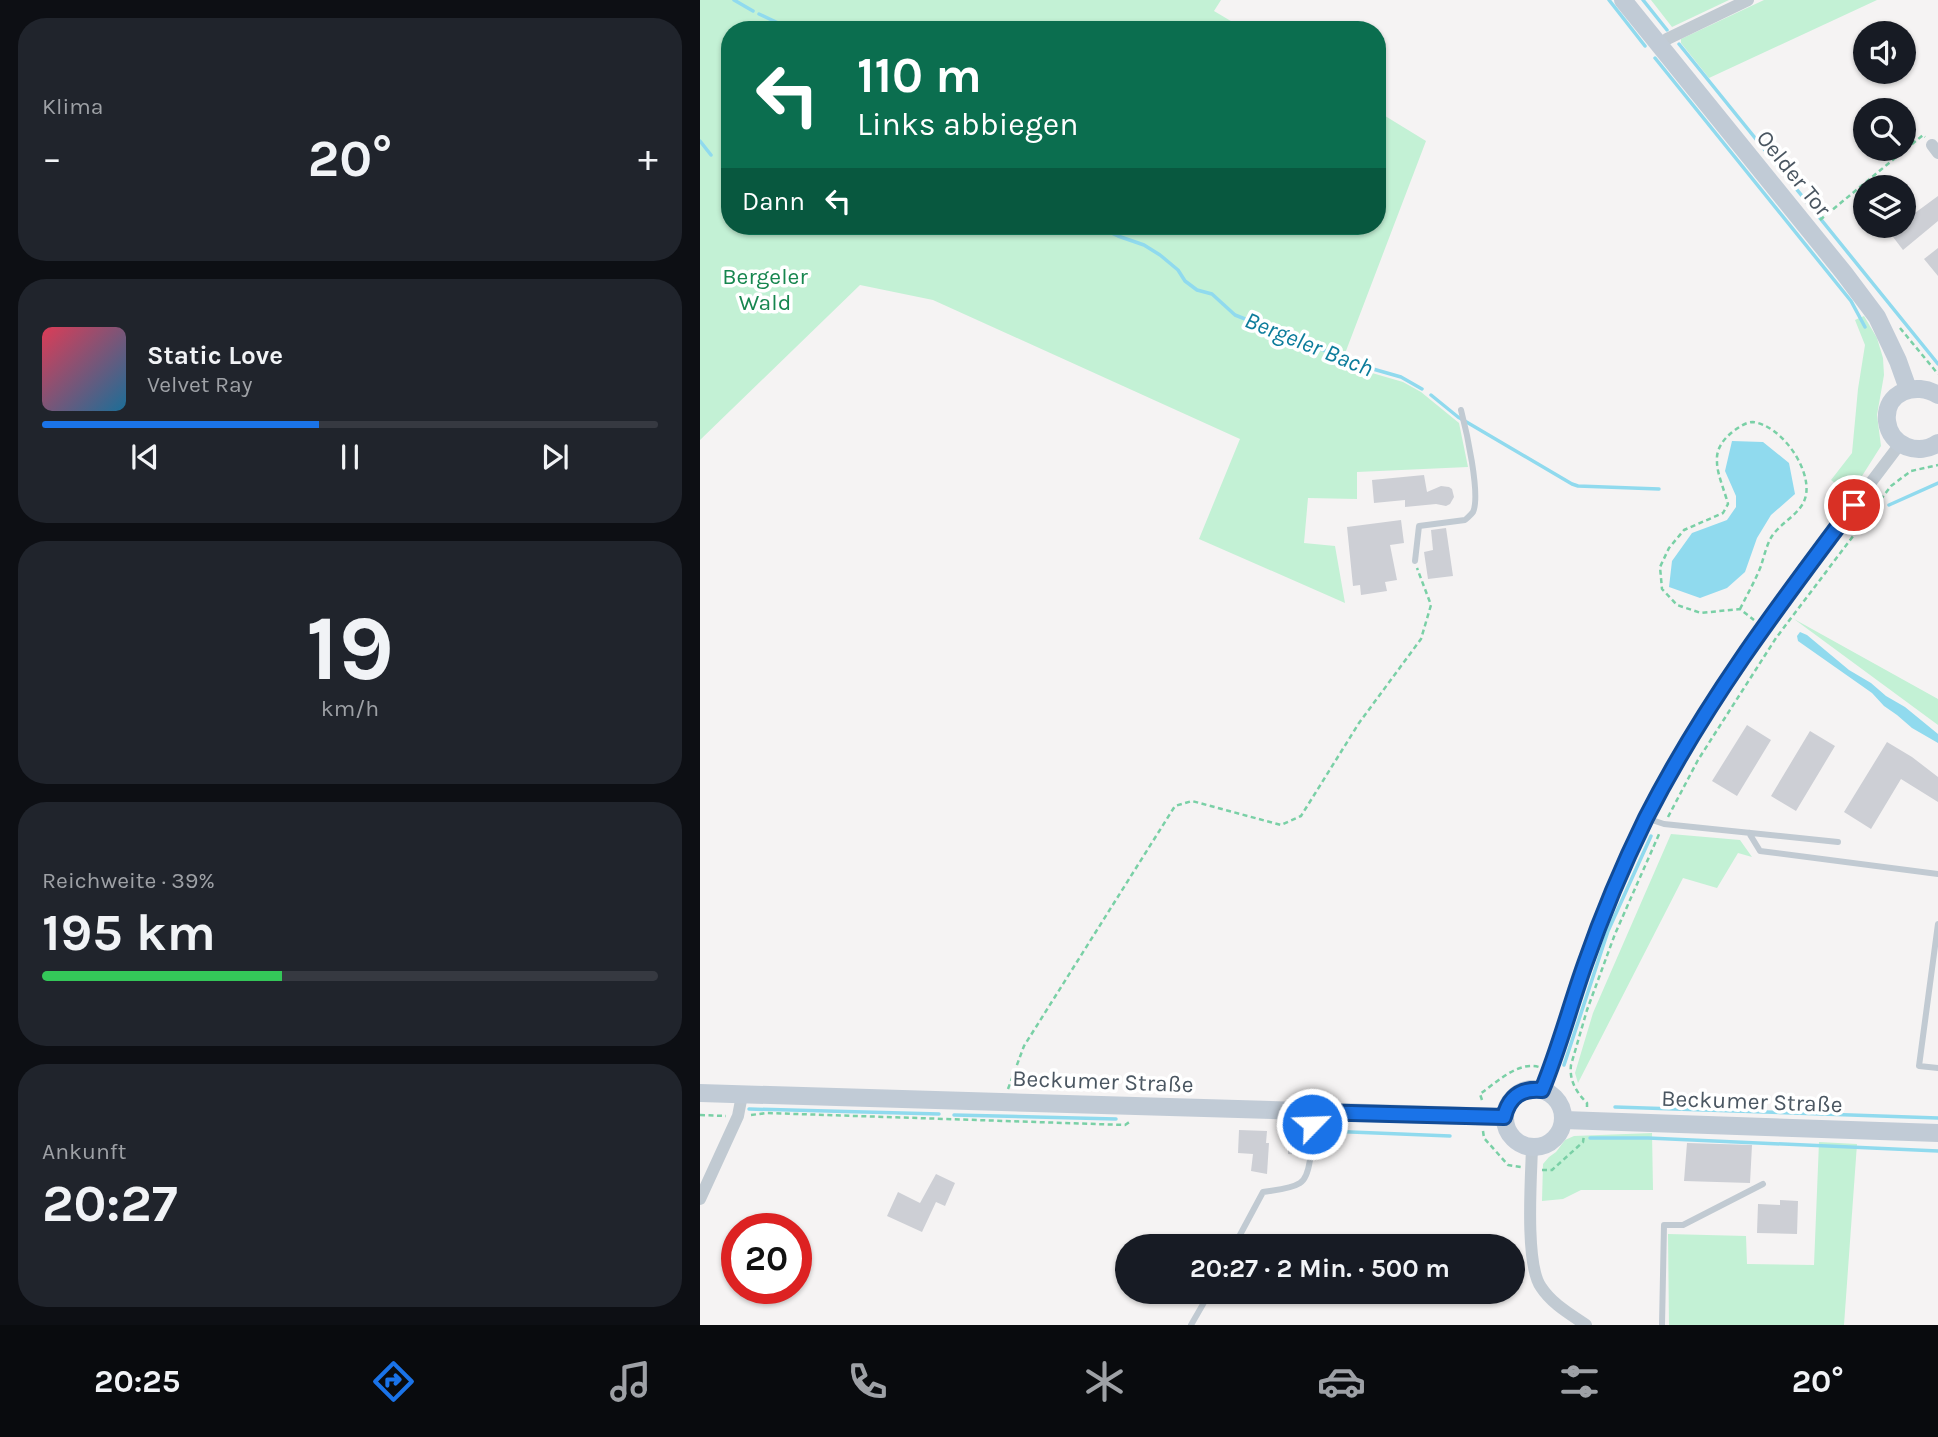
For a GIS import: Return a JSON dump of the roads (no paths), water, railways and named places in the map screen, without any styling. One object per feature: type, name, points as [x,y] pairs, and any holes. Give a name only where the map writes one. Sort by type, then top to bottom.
[{"type":"main road","name":"Oelder Tor","points":[[1623,0],[1877,317],[1908,389]]},
{"type":"main road","points":[[1938,395],[1919,387],[1908,389],[1897,396],[1889,408],[1887,421],[1891,434],[1900,444],[1916,450],[1938,443]]},
{"type":"main road","points":[[1531,1088],[1542,1090],[1554,1096],[1561,1107],[1564,1120],[1562,1129],[1550,1144],[1532,1148],[1521,1145],[1511,1138],[1506,1128],[1506,1107],[1521,1091],[1531,1088]]},
{"type":"main road","name":"Beckumer Straße","points":[[700,1093],[1504,1117]]},
{"type":"main road","name":"Beckumer Straße","points":[[1564,1120],[1586,1112],[1938,1133]]},
{"type":"street","points":[[1659,45],[1748,0]]},
{"type":"street","points":[[1542,1090],[1585,962],[1618,879],[1646,818],[1683,750],[1762,626],[1900,444]]},
{"type":"street","points":[[700,1199],[738,1116],[742,1094]]},
{"type":"street","points":[[1532,1148],[1531,1261],[1539,1285],[1552,1302],[1586,1325]]},
{"type":"lane","points":[[1415,561],[1419,526],[1465,520],[1473,511],[1475,496],[1461,411]]},
{"type":"lane","points":[[1646,818],[1664,824],[1838,842]]},
{"type":"lane","points":[[1749,833],[1760,851],[1938,874]]},
{"type":"lane","points":[[1938,924],[1919,1066],[1938,1068]]},
{"type":"lane","points":[[1240,1234],[1263,1192],[1299,1185],[1306,1178],[1313,1112]]},
{"type":"lane","points":[[1662,1325],[1664,1225],[1683,1225],[1763,1184]]},
{"type":"lane","points":[[1191,1325],[1203,1304]]},
{"type":"water","points":[[1732,441],[1763,442],[1789,463],[1795,494],[1771,515],[1757,538],[1745,572],[1727,588],[1700,598],[1669,587],[1672,561],[1692,533],[1727,520],[1736,507],[1736,496],[1725,471]]},
{"type":"water","points":[[1800,632],[1849,670],[1905,707],[1938,734],[1938,743],[1912,728],[1872,693],[1798,641]]},
{"type":"waterway","name":"Bergeler Bach","points":[[734,0],[753,11]]},
{"type":"waterway","points":[[1609,0],[1645,46]]},
{"type":"waterway","points":[[1643,0],[1667,30]]},
{"type":"waterway","name":"Bergeler Bach","points":[[759,14],[774,21]]},
{"type":"waterway","points":[[1679,44],[1938,364]]},
{"type":"waterway","points":[[1655,58],[1851,301],[1865,327]]},
{"type":"waterway","points":[[700,141],[711,155]]},
{"type":"waterway","name":"Bergeler Bach","points":[[1116,235],[1144,245],[1160,255],[1178,270],[1185,281],[1197,290],[1212,294],[1235,315],[1366,367],[1401,377],[1422,389]]},
{"type":"waterway","name":"Bergeler Bach","points":[[1431,395],[1458,417],[1572,484],[1659,489]]},
{"type":"waterway","points":[[1889,505],[1938,483]]},
{"type":"waterway","points":[[1564,1065],[1608,931],[1651,836]]},
{"type":"waterway","points":[[1615,1107],[1938,1118]]},
{"type":"waterway","points":[[749,1109],[939,1114]]},
{"type":"waterway","points":[[954,1115],[1116,1119]]},
{"type":"waterway","points":[[1326,1131],[1450,1136]]},
{"type":"waterway","points":[[1590,1138],[1648,1138],[1938,1151]]},
{"type":"park label","name":"Bergeler Wald","points":[[765,289]]}]
